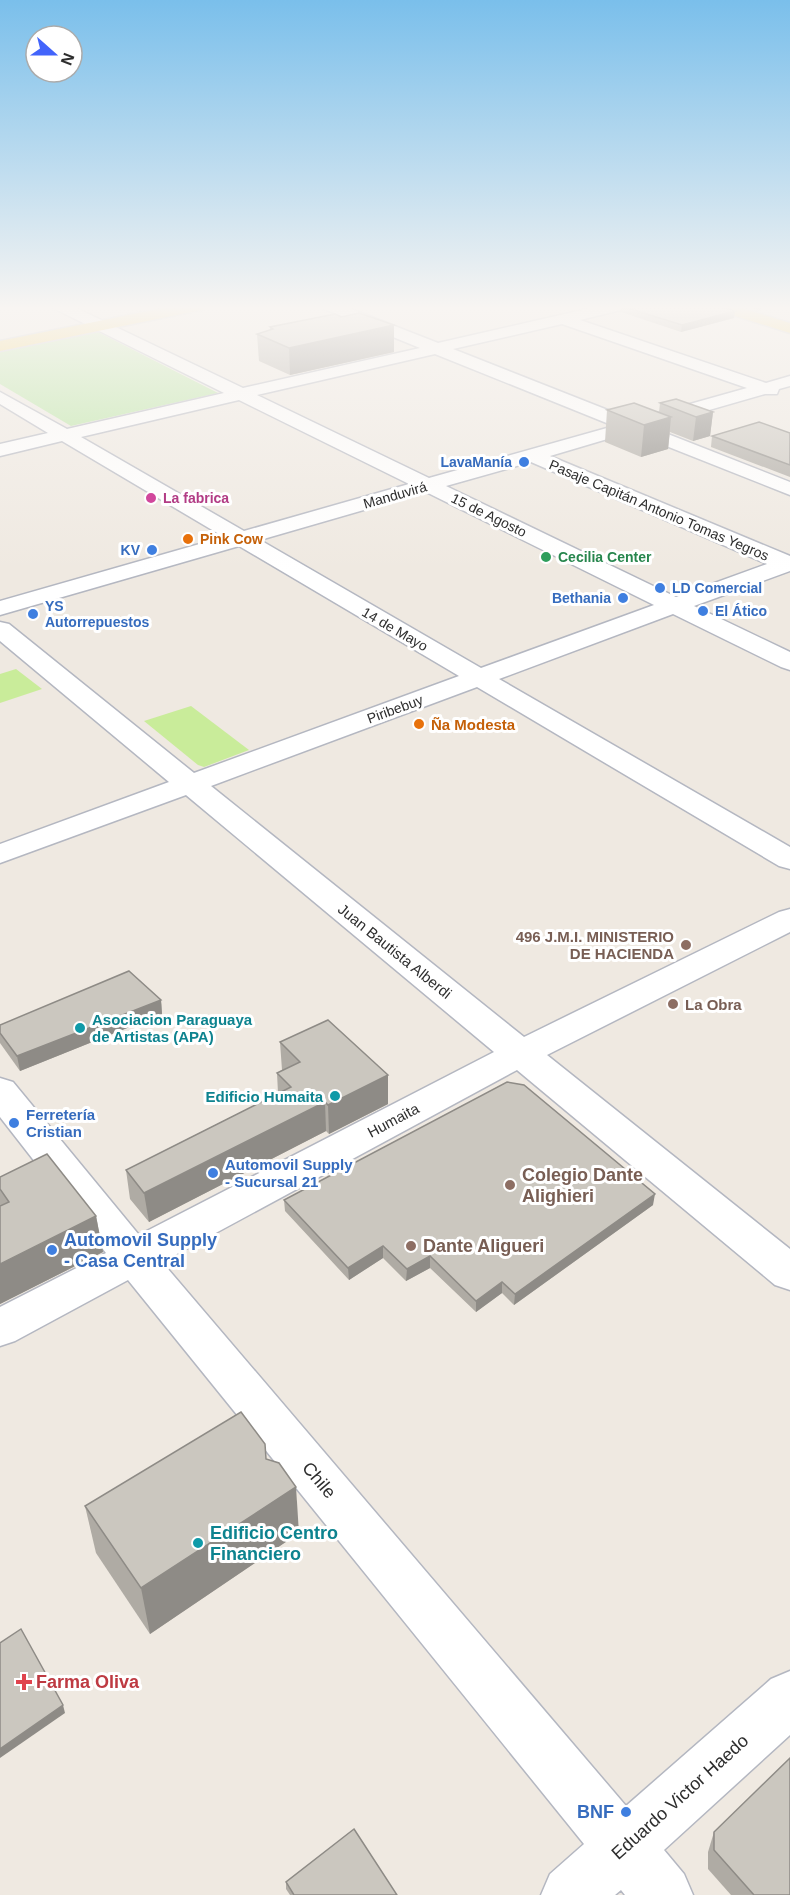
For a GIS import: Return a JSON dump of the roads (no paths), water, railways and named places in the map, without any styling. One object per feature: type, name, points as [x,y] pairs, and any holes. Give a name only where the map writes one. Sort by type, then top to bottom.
[{"type":"street","points":[[550,393],[790,489]]},
{"type":"street","name":"Manduvirá","points":[[0,608],[747,393]]},
{"type":"street","points":[[0,450],[241,394]]},
{"type":"street","name":"15 de Agosto","points":[[241,394],[790,662]]},
{"type":"street","name":"14 de Mayo","points":[[0,397],[790,860]]},
{"type":"street","name":"Pasaje Capitán Antonio Tomas Yegros","points":[[532,455],[788,564]]},
{"type":"street","name":"Piribebuy","points":[[0,854],[788,564]]},
{"type":"street","name":"Juan Bautista Alberdi","points":[[0,629],[790,1273]]},
{"type":"street","name":"Humaita","points":[[0,1328],[521,1053],[790,919]]},
{"type":"street","name":"Chile","points":[[0,1091],[133,1257],[663,1895]]},
{"type":"street","name":"Eduardo Victor Haedo","points":[[571,1895],[790,1698]]},
{"type":"place","name":"LavaManía","points":[[524,462]]},
{"type":"place","name":"La fabrica","points":[[151,498]]},
{"type":"place","name":"Pink Cow","points":[[188,539]]},
{"type":"place","name":"KV","points":[[152,550]]},
{"type":"place","name":"Cecilia Center","points":[[546,557]]},
{"type":"place","name":"LD Comercial","points":[[660,588]]},
{"type":"place","name":"Bethania","points":[[623,598]]},
{"type":"place","name":"El Ático","points":[[703,611]]},
{"type":"place","name":"YS Autorrepuestos","points":[[33,614]]},
{"type":"place","name":"Ña Modesta","points":[[419,724]]},
{"type":"place","name":"496 J.M.I. MINISTERIO DE HACIENDA","points":[[686,945]]},
{"type":"place","name":"La Obra","points":[[673,1004]]},
{"type":"place","name":"Asociacion Paraguaya de Artistas (APA)","points":[[80,1028]]},
{"type":"place","name":"Edificio Humaita","points":[[335,1096]]},
{"type":"place","name":"Ferretería Cristian","points":[[14,1123]]},
{"type":"place","name":"Automovil Supply - Sucursal 21","points":[[213,1173]]},
{"type":"place","name":"Colegio Dante Alighieri","points":[[510,1185]]},
{"type":"place","name":"Dante Aligueri","points":[[411,1246]]},
{"type":"place","name":"Automovil Supply - Casa Central","points":[[52,1250]]},
{"type":"place","name":"Ediﬁcio Centro Financiero","points":[[198,1543]]},
{"type":"place","name":"Farma Oliva","points":[[24,1682]]},
{"type":"place","name":"BNF","points":[[626,1812]]}]
